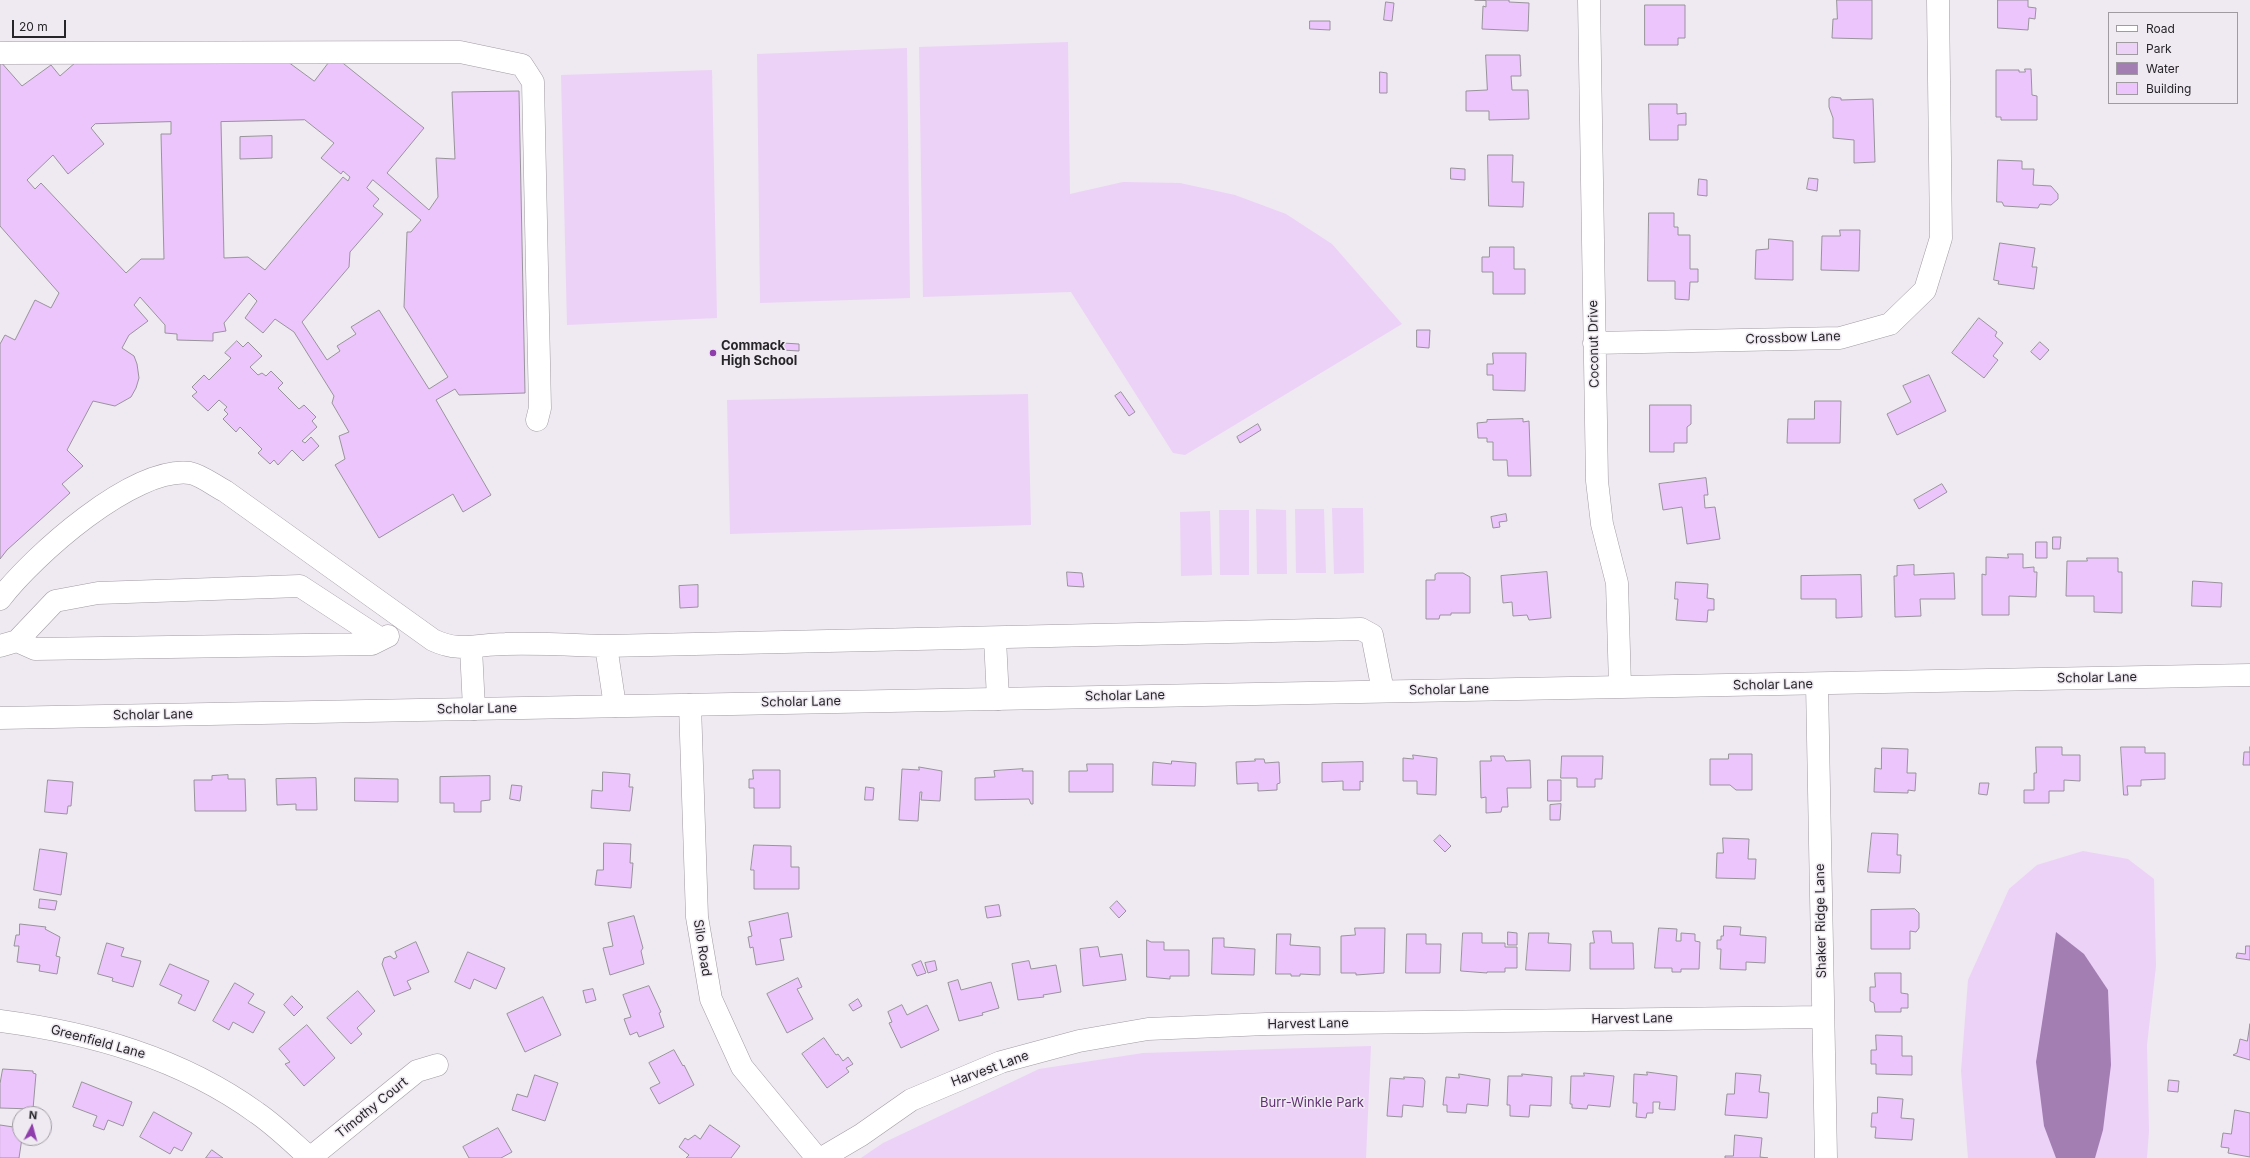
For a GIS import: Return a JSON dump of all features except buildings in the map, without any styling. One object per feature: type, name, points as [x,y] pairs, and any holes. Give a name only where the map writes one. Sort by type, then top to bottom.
[{"type":"street","name":"Coconut Drive","points":[[1589,0],[1596,481],[1602,524],[1618,583],[1620,686]]},
{"type":"street","name":"Crossbow Lane","points":[[1594,343],[1840,338],[1890,324],[1925,290],[1941,238],[1938,0]]},
{"type":"street","points":[[0,53],[460,52],[522,65],[533,82],[540,408],[537,420]]},
{"type":"street","points":[[0,599],[25,569],[91,513],[142,482],[167,473],[191,474],[225,491],[410,624],[442,645],[450,647],[471,648],[504,644],[606,646],[1361,629],[1372,635],[1383,691]]},
{"type":"street","points":[[8,644],[55,602],[98,593],[300,586],[381,639]]},
{"type":"street","points":[[8,644],[35,649],[372,644],[410,624]]},
{"type":"street","points":[[995,638],[998,698]]},
{"type":"street","points":[[606,646],[615,706]]},
{"type":"street","points":[[471,648],[474,709]]},
{"type":"street","name":"Scholar Lane","points":[[0,718],[2250,675]]},
{"type":"street","name":"Shaker Ridge Lane","points":[[1817,684],[1826,1158]]},
{"type":"street","name":"Silo Road","points":[[690,705],[697,917],[711,999],[742,1067],[817,1158]]},
{"type":"street","name":"Harvest Lane","points":[[822,1158],[861,1135],[911,1100],[1001,1062],[1079,1040],[1148,1029],[1274,1024],[1823,1016]]},
{"type":"street","name":"Greenfield Lane","points":[[0,1021],[46,1027],[105,1041],[152,1057],[204,1080],[257,1113],[310,1158]]},
{"type":"street","name":"Timothy Court","points":[[310,1158],[417,1071],[437,1064]]},
{"type":"green space","points":[[1068,42],[1070,194],[1123,182],[1180,183],[1235,195],[1286,214],[1332,244],[1402,324],[1185,455],[1173,453],[1071,292],[923,297],[919,47]]},
{"type":"green space","points":[[907,48],[910,298],[760,303],[757,54]]},
{"type":"green space","points":[[712,70],[717,318],[567,325],[561,75]]},
{"type":"green space","points":[[1028,394],[1031,525],[730,534],[727,400]]},
{"type":"green space","points":[[1332,508],[1363,508],[1364,573],[1334,574]]},
{"type":"green space","points":[[1256,509],[1286,510],[1287,574],[1257,574]]},
{"type":"green space","points":[[1295,509],[1324,509],[1326,573],[1296,573]]},
{"type":"green space","points":[[1219,510],[1249,510],[1249,575],[1220,575]]},
{"type":"green space","points":[[1210,511],[1212,575],[1181,576],[1180,512]]},
{"type":"green space","points":[[2083,851],[2128,859],[2154,879],[2156,966],[2147,1045],[2149,1131],[2147,1158],[1968,1158],[1961,1071],[1968,980],[2009,889],[2037,865]]},
{"type":"green space","name":"Burr-Winkle Park","points":[[1371,1046],[1366,1158],[861,1158],[883,1143],[1039,1069],[1143,1053]]},
{"type":"water","points":[[2056,932],[2084,954],[2108,990],[2111,1065],[2103,1130],[2095,1158],[2056,1158],[2044,1126],[2036,1062]]},
{"type":"place","name":"Commack High School","points":[[713,353]]}]
